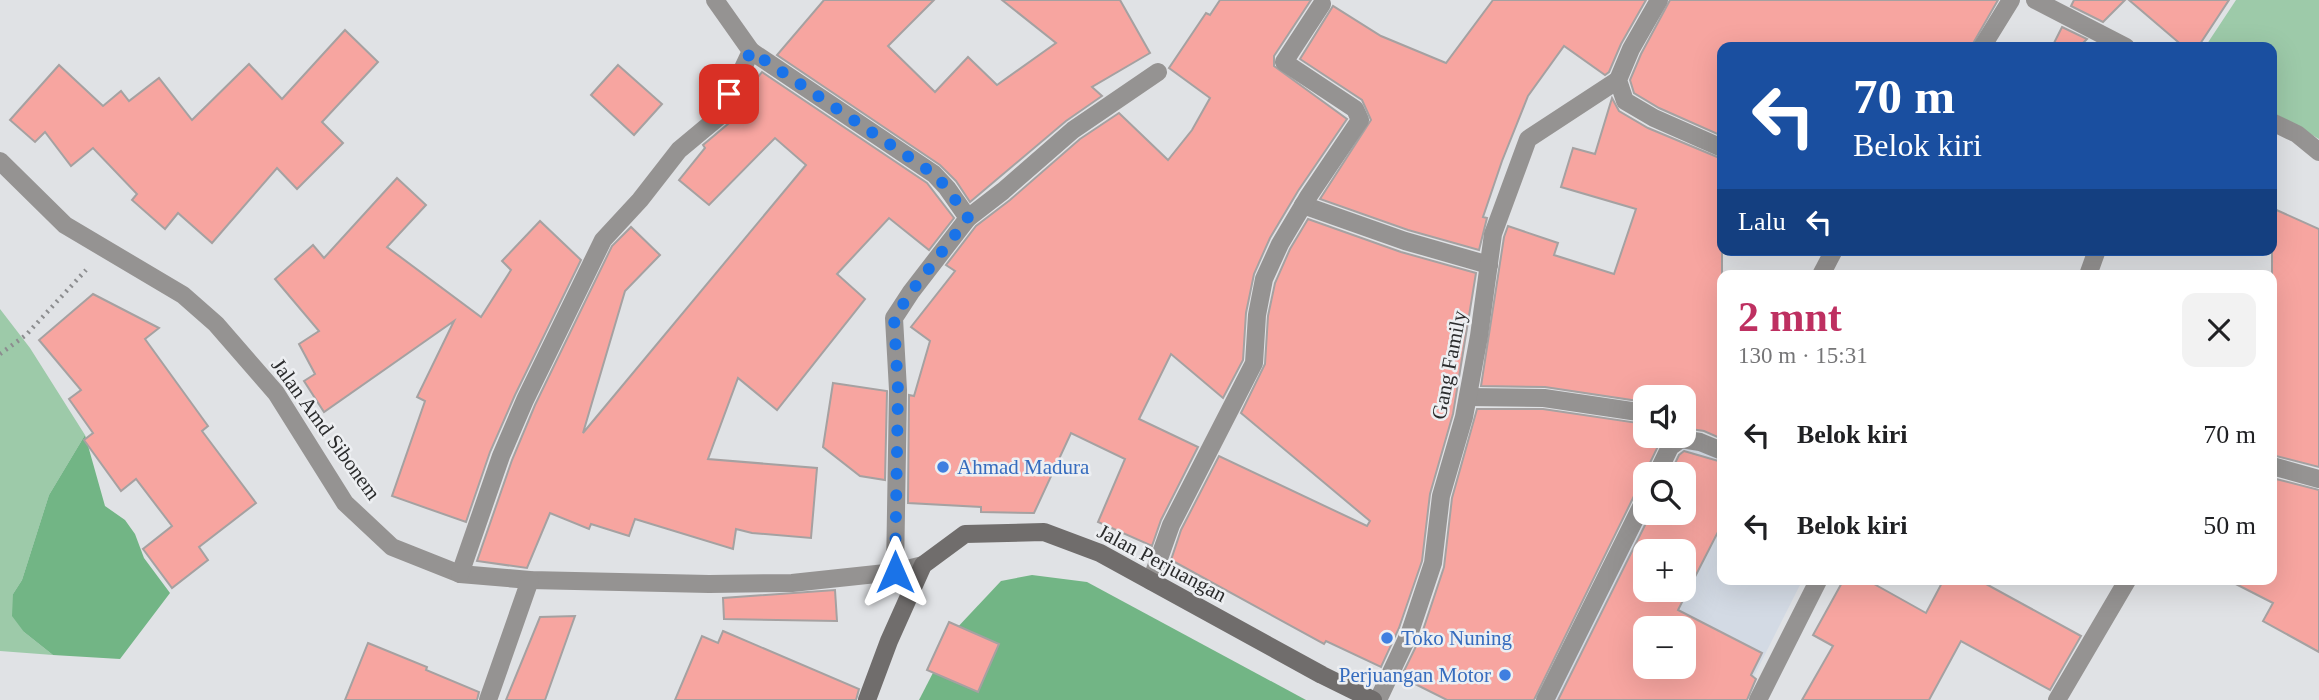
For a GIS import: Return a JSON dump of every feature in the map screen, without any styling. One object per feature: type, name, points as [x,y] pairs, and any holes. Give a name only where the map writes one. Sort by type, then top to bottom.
[{"type":"street","points":[[715,0],[751,51],[934,174],[968,218]]},
{"type":"street","points":[[1658,0],[1631,49],[1618,80],[1625,101],[1654,118],[1717,146]]},
{"type":"street","points":[[1985,42],[2011,0]]},
{"type":"street","points":[[2035,0],[2116,42]]},
{"type":"street","points":[[1151,582],[1171,525],[1254,363],[1256,315],[1264,279],[1280,244],[1303,205],[1360,120],[1355,109],[1284,62],[1322,4]]},
{"type":"street","points":[[460,574],[501,456],[525,400],[603,240],[640,200],[680,150],[721,115],[751,51]]},
{"type":"street","points":[[895,572],[898,390],[894,318],[968,218],[1073,130],[1158,72]]},
{"type":"street","name":"Gang Family","points":[[1375,700],[1410,632],[1433,564],[1441,496],[1468,397],[1493,234],[1528,139],[1618,80]]},
{"type":"street","points":[[2277,124],[2297,134],[2319,152]]},
{"type":"street","name":"Jalan Amd Sibonem","points":[[0,161],[65,225],[183,295],[216,324],[276,393],[345,503],[391,548],[460,574],[528,588],[778,583],[895,572],[923,565]]},
{"type":"street","points":[[1303,205],[1405,241],[1489,265]]},
{"type":"street","points":[[1468,397],[1544,398],[1633,411]]},
{"type":"street","points":[[1696,441],[1717,449]]},
{"type":"street","points":[[2277,467],[2319,479]]},
{"type":"street","points":[[1545,700],[1633,523]]},
{"type":"street","name":"Jalan Perjuangan","points":[[923,565],[965,534],[1044,531],[1100,553],[1375,700]]},
{"type":"street","points":[[867,700],[923,565]]},
{"type":"street","points":[[1758,700],[1816,585]]},
{"type":"street","points":[[2057,700],[2124,585]]},
{"type":"street","points":[[488,700],[528,588]]},
{"type":"path","points":[[0,354],[26,335],[107,249]]},
{"type":"shaded area","points":[[1682,448],[1696,448],[1717,457],[1717,585],[1800,585],[1742,700],[1551,700],[1633,544],[1633,602],[1696,602],[1696,539],[1635,539],[1643,525],[1696,525],[1696,462],[1675,462]]},
{"type":"green space","points":[[2236,0],[2319,0],[2319,139],[2277,115],[2277,42],[2208,42]]},
{"type":"green space","points":[[0,309],[30,348],[85,435],[49,495],[22,580],[13,594],[24,632],[53,655],[0,651]]},
{"type":"green space","points":[[85,435],[105,506],[125,520],[135,534],[144,558],[170,593],[120,659],[53,655],[24,632],[12,616],[13,594],[22,580],[49,495]]},
{"type":"green space","points":[[1032,575],[1087,582],[1306,700],[919,700],[955,630],[1001,581]]},
{"type":"building","points":[[824,0],[934,0],[888,46],[935,92],[968,57],[997,85],[1056,43],[1002,0],[1120,0],[1150,53],[1092,87],[1102,96],[1066,121],[970,202],[956,181],[940,165],[777,55]]},
{"type":"building","points":[[1220,0],[1311,0],[1274,56],[1274,66],[1347,119],[1298,191],[1270,238],[1254,274],[1246,313],[1243,360],[1223,398],[1171,354],[1139,419],[1198,447],[1161,520],[1152,546],[1098,522],[1125,459],[1071,433],[1034,513],[981,512],[981,507],[908,503],[909,395],[914,396],[930,341],[911,327],[955,271],[946,265],[976,226],[1080,139],[1119,113],[1168,160],[1192,130],[1210,98],[1169,68],[1206,13],[1210,15]]},
{"type":"building","points":[[1493,0],[1646,0],[1621,44],[1609,72],[1605,75],[1564,46],[1528,96],[1483,217],[1487,218],[1479,250],[1408,230],[1320,199],[1371,120],[1362,100],[1300,59],[1333,6],[1381,36],[1446,63]]},
{"type":"building","points":[[1670,0],[1998,0],[1974,42],[1717,42],[1717,134],[1659,108],[1634,93],[1630,80]]},
{"type":"building","points":[[2074,0],[2125,0],[2103,22],[2071,6]]},
{"type":"building","points":[[2129,0],[2229,0],[2201,42],[2178,42]]},
{"type":"building","points":[[2062,27],[2087,39],[2084,42],[2054,42]]},
{"type":"building","points":[[345,30],[378,62],[322,122],[343,143],[297,189],[277,168],[212,243],[178,213],[165,229],[132,200],[137,194],[93,148],[71,166],[45,132],[35,142],[10,120],[59,65],[103,106],[121,91],[129,101],[159,78],[192,120],[249,64],[282,99]]},
{"type":"building","points":[[618,65],[662,104],[634,135],[591,95]]},
{"type":"building","points":[[762,72],[927,183],[954,218],[929,250],[889,218],[837,274],[865,299],[777,410],[738,378],[708,459],[817,468],[811,538],[736,529],[733,549],[635,519],[629,536],[591,524],[589,529],[550,513],[527,568],[477,561],[512,460],[535,405],[612,246],[631,227],[660,255],[625,291],[583,433],[806,165],[775,138],[709,205],[679,180],[705,148],[703,145],[729,123],[742,96]]},
{"type":"building","points":[[1612,98],[1619,111],[1648,128],[1717,157],[1717,256],[1722,256],[1722,270],[1717,270],[1717,437],[1696,430],[1696,385],[1633,385],[1633,400],[1545,387],[1481,386],[1504,237],[1508,226],[1558,243],[1554,255],[1614,274],[1636,209],[1561,187],[1573,148],[1595,154]]},
{"type":"building","points":[[397,178],[426,205],[387,247],[481,317],[511,270],[502,261],[540,221],[581,260],[515,395],[490,452],[466,522],[392,496],[425,401],[417,397],[454,321],[324,412],[304,381],[315,374],[299,344],[319,331],[275,279],[313,245],[324,258]]},
{"type":"building","points":[[2277,210],[2319,229],[2319,467],[2277,456],[2277,270],[2272,270],[2272,256],[2277,256]]},
{"type":"building","points":[[1308,219],[1401,252],[1476,273],[1453,414],[1430,494],[1422,561],[1399,628],[1381,667],[1326,641],[1324,644],[1171,560],[1181,530],[1219,456],[1367,526],[1370,521],[1241,413],[1265,364],[1268,316],[1275,283],[1290,249]]},
{"type":"building","points":[[93,294],[159,328],[145,339],[208,426],[202,431],[256,503],[199,547],[208,560],[172,588],[143,549],[172,526],[136,479],[121,491],[84,440],[93,433],[69,399],[81,390],[39,340]]},
{"type":"building","points":[[833,383],[887,391],[885,480],[860,476],[823,447]]},
{"type":"building","points":[[1477,409],[1543,409],[1633,422],[1633,448],[1657,448],[1650,462],[1633,462],[1633,498],[1534,700],[1447,700],[1401,677],[1421,636],[1444,567],[1452,498]]},
{"type":"building","points":[[1684,451],[1717,461],[1717,534],[1696,575],[1696,539],[1638,539],[1645,525],[1696,525],[1696,462],[1676,462]]},
{"type":"building","points":[[2277,479],[2319,490],[2319,652],[2263,621],[2273,603],[2238,585],[2277,585]]},
{"type":"building","points":[[1633,549],[1633,602],[1682,602],[1678,610],[1690,616],[1633,616],[1633,679],[1696,679],[1696,619],[1762,653],[1751,675],[1756,679],[1747,700],[1558,700]]},
{"type":"building","points":[[1841,585],[1876,585],[1926,613],[1941,585],[1988,585],[2081,636],[2050,690],[1961,641],[1929,700],[1802,700],[1833,646],[1813,635]]},
{"type":"building","points":[[835,590],[837,621],[724,619],[723,598]]},
{"type":"building","points":[[575,616],[545,700],[506,700],[540,617]]},
{"type":"building","points":[[949,622],[999,644],[978,692],[927,670]]},
{"type":"building","points":[[723,631],[859,689],[856,700],[675,700],[702,636],[718,643]]},
{"type":"building","points":[[368,643],[479,692],[477,700],[345,700]]},
{"type":"place","name":"Ahmad Madura","points":[[943,467]]},
{"type":"place","name":"Toko Nuning","points":[[1387,638]]},
{"type":"place","name":"Perjuangan Motor","points":[[1505,675]]},
{"type":"route","points":[[729,94],[751,51],[934,174],[968,218],[894,318],[898,390],[895,572]]}]
